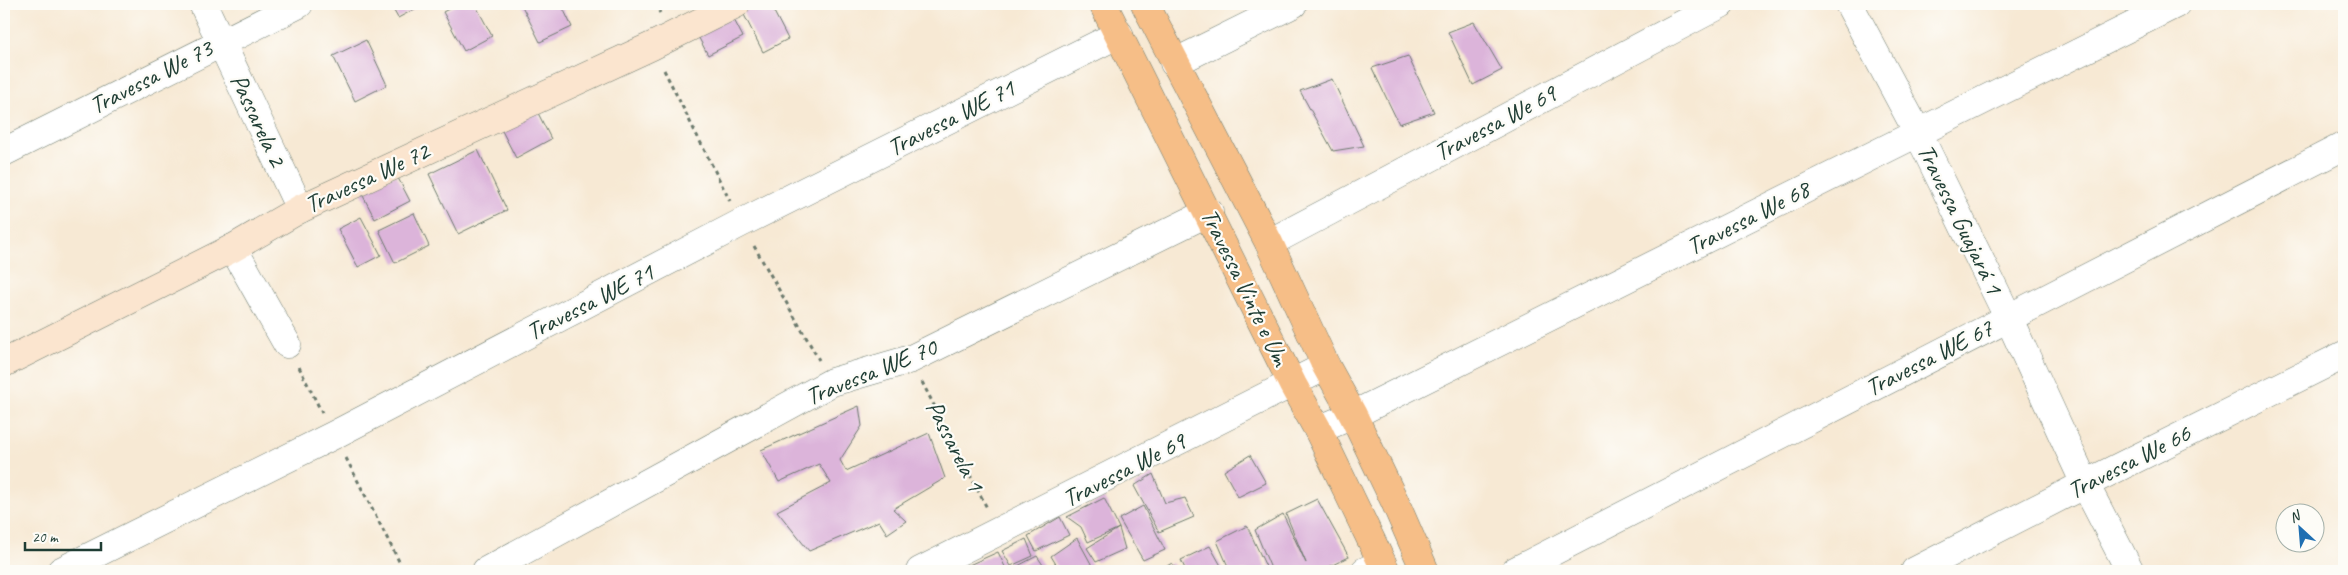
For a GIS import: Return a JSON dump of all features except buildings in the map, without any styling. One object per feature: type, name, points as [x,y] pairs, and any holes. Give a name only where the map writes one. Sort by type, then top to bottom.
[{"type":"main road","name":"Travessa We 72","points":[[4,363],[233,248],[300,209],[643,50],[736,4]]},
{"type":"main road","name":"Travessa Vinte e Um","points":[[1103,4],[1209,212],[1293,385],[1318,430],[1360,519],[1378,569]]},
{"type":"main road","name":"Travessa Vinte e Um","points":[[1145,4],[1270,243],[1326,366],[1353,415],[1395,502],[1425,571]]},
{"type":"main road","points":[[1258,312],[1294,296]]},
{"type":"main road","points":[[1360,519],[1395,502]]},
{"type":"street","name":"Passarela 2","points":[[203,4],[300,209]]},
{"type":"street","name":"Travessa We 73","points":[[4,152],[299,4]]},
{"type":"street","points":[[1174,62],[1293,4]]},
{"type":"street","name":"Travessa We 69","points":[[1270,243],[1721,4]]},
{"type":"street","name":"Travessa Guajará 1","points":[[1849,4],[1918,133],[2008,317],[2085,484],[2130,571]]},
{"type":"street","name":"Travessa We 68","points":[[1318,430],[1353,415],[2176,4]]},
{"type":"street","name":"Travessa WE 71","points":[[61,571],[343,430],[741,223],[1119,34]]},
{"type":"street","name":"Travessa WE 67","points":[[1515,571],[2344,146]]},
{"type":"street","name":"Travessa WE 70","points":[[486,571],[832,382],[911,359],[1209,212]]},
{"type":"street","points":[[233,248],[287,344]]},
{"type":"street","name":"Travessa We 66","points":[[1915,571],[2344,354]]},
{"type":"street","name":"Travessa We 69","points":[[920,571],[1293,385],[1326,366]]},
{"type":"path","name":"Passarela 1","points":[[911,359],[1000,532]]}]
